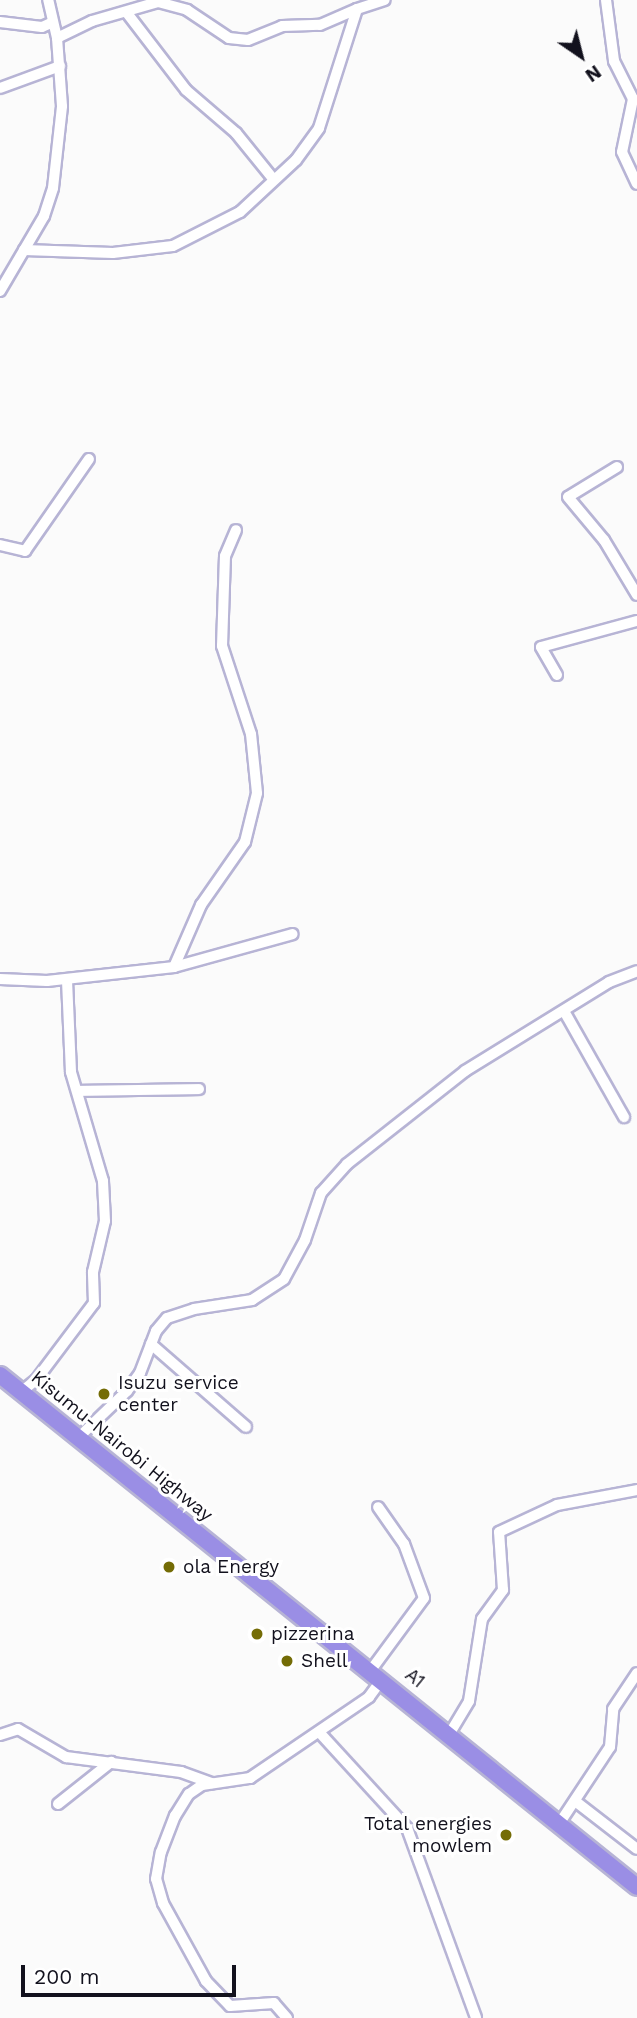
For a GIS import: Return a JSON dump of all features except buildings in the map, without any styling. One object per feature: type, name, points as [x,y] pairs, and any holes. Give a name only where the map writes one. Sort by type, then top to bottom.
[{"type":"highway","name":"Kisumu-Nairobi Highway","points":[[0,1375],[242,1567]]},
{"type":"highway","name":"A1","points":[[242,1567],[637,1887]]},
{"type":"street","points":[[0,290],[44,216],[53,188],[62,106],[57,38],[48,0]]},
{"type":"street","points":[[57,38],[92,21],[127,13],[134,3],[172,4],[229,38],[248,40],[290,25],[320,25],[385,0]]},
{"type":"street","points":[[606,0],[614,61],[634,99],[622,152],[637,184]]},
{"type":"street","points":[[24,250],[113,253],[173,246],[240,212],[274,180],[319,128],[357,9]]},
{"type":"street","points":[[127,13],[186,90],[236,133],[274,180]]},
{"type":"street","points":[[0,22],[42,27],[53,22]]},
{"type":"street","points":[[0,88],[60,66]]},
{"type":"street","points":[[0,545],[24,551],[89,459]]},
{"type":"street","points":[[617,467],[568,497],[604,540],[637,594]]},
{"type":"street","points":[[174,967],[201,905],[245,842],[257,793],[251,734],[222,646],[225,556],[236,530]]},
{"type":"street","points":[[557,675],[541,647],[637,621]]},
{"type":"street","points":[[0,979],[66,979],[174,967],[293,934]]},
{"type":"street","points":[[78,1437],[127,1391],[160,1325],[175,1314],[234,1305],[269,1292],[293,1265],[331,1178],[450,1082],[609,982],[637,971]]},
{"type":"street","points":[[21,1392],[86,1316],[96,1294],[93,1272],[105,1199],[71,1072],[66,979]]},
{"type":"street","points":[[564,1011],[624,1117]]},
{"type":"street","points":[[78,1091],[199,1089]]},
{"type":"street","points":[[151,1345],[246,1427]]},
{"type":"street","points":[[450,1733],[469,1701],[482,1619],[503,1590],[499,1532],[557,1505],[637,1490]]},
{"type":"street","points":[[287,2018],[274,2003],[230,2006],[206,1981],[182,1942],[156,1880],[174,1816],[189,1794],[202,1785],[221,1786],[250,1778],[320,1733],[369,1697],[377,1674],[424,1598],[404,1544],[378,1507]]},
{"type":"street","points":[[559,1824],[610,1747],[613,1709],[637,1673]]},
{"type":"street","points":[[0,1735],[19,1729],[66,1756],[181,1772],[221,1786]]},
{"type":"street","points":[[320,1733],[407,1828],[476,2018]]},
{"type":"street","points":[[58,1804],[111,1762]]},
{"type":"street","points":[[575,1801],[637,1849]]},
{"type":"street","points":[[233,2018],[247,2006]]},
{"type":"place","name":"Isuzu service center","points":[[104,1394]]},
{"type":"place","name":"ola Energy","points":[[169,1567]]},
{"type":"place","name":"pizzerina","points":[[257,1634]]},
{"type":"place","name":"Shell","points":[[287,1661]]},
{"type":"place","name":"Total energies mowlem","points":[[506,1835]]}]
